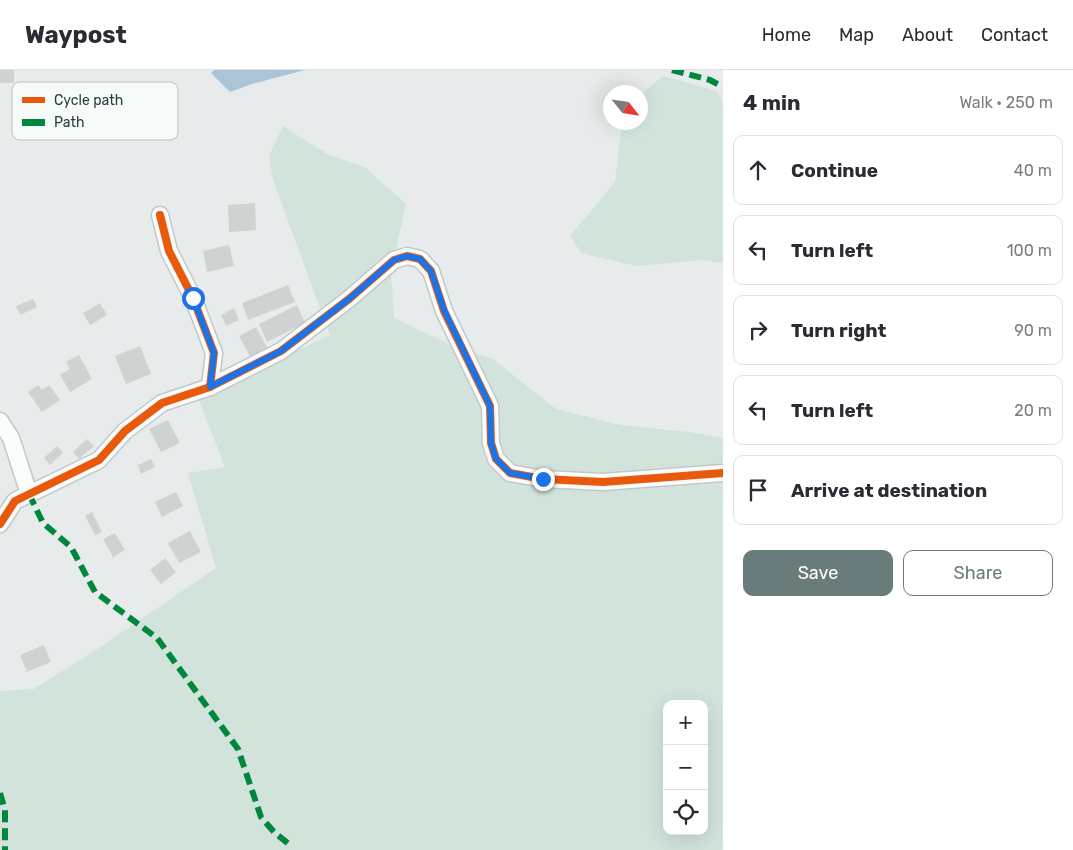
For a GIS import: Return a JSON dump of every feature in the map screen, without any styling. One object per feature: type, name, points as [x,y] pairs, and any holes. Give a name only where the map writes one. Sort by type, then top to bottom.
[{"type":"street","points":[[160,214],[168,251],[193,298],[214,353],[210,387]]},
{"type":"street","points":[[0,524],[15,501],[57,483],[99,460],[124,431],[162,403],[210,387],[281,351],[349,299],[394,260],[407,256],[420,259],[431,271],[444,310],[490,406],[491,443],[496,459],[510,473],[543,479],[603,482],[723,473]]},
{"type":"street","points":[[0,422],[11,438],[29,494]]},
{"type":"shaded area","points":[[663,76],[717,91],[723,102],[723,263],[704,260],[636,266],[581,253],[570,236],[615,182],[621,130],[648,130],[648,88]]},
{"type":"shaded area","points":[[283,126],[325,153],[366,168],[406,204],[391,272],[394,318],[453,346],[493,359],[556,409],[620,425],[689,432],[723,438],[723,850],[0,850],[0,691],[34,689],[96,650],[216,568],[188,473],[225,467],[198,398],[330,335],[273,180],[269,156]]},
{"type":"water","points":[[214,70],[305,70],[230,92],[211,73]]},
{"type":"building","points":[[0,70],[14,70],[14,82],[0,83]]},
{"type":"building","points":[[255,203],[256,230],[229,232],[228,205]]},
{"type":"building","points":[[229,245],[234,266],[207,272],[203,251]]},
{"type":"building","points":[[288,285],[295,302],[248,320],[242,303]]},
{"type":"building","points":[[33,299],[37,307],[20,315],[16,306]]},
{"type":"building","points":[[100,303],[107,315],[90,325],[83,313]]},
{"type":"building","points":[[297,305],[305,323],[267,342],[259,324]]},
{"type":"building","points":[[234,308],[239,320],[226,326],[221,315]]},
{"type":"building","points":[[256,327],[269,351],[252,360],[239,336]]},
{"type":"building","points":[[140,346],[151,374],[126,384],[115,356]]},
{"type":"building","points":[[79,355],[92,379],[70,392],[60,375],[70,369],[66,362]]},
{"type":"building","points":[[38,385],[42,390],[49,385],[60,400],[42,412],[28,392]]},
{"type":"building","points":[[168,420],[180,443],[161,452],[149,429]]},
{"type":"building","points":[[87,439],[94,446],[79,459],[73,452]]},
{"type":"building","points":[[57,446],[63,453],[50,465],[44,458]]},
{"type":"building","points":[[151,459],[155,467],[141,474],[138,465]]},
{"type":"building","points":[[176,492],[183,506],[162,517],[155,502]]},
{"type":"building","points":[[92,512],[102,532],[95,535],[85,516]]},
{"type":"building","points":[[190,531],[201,552],[179,563],[168,543]]},
{"type":"building","points":[[115,533],[125,550],[113,557],[103,539]]},
{"type":"building","points":[[165,558],[176,572],[161,584],[150,570]]},
{"type":"building","points":[[44,645],[51,662],[27,672],[20,655]]},
{"type":"marked path","points":[[672,70],[710,80],[723,87]]},
{"type":"marked path","points":[[29,494],[43,523],[71,547],[95,592],[157,638],[238,749],[261,817],[274,832],[290,845]]},
{"type":"marked path","points":[[0,793],[5,810],[5,850]]},
{"type":"cycle path","points":[[0,524],[15,501],[99,460],[125,431],[162,403],[210,387],[214,353],[193,298],[169,251],[160,215]]},
{"type":"cycle path","points":[[210,387],[281,351],[349,299],[394,260],[407,256],[420,259],[431,271],[444,311],[490,406],[491,443],[496,459],[510,473],[543,479],[603,482],[723,473]]},
{"type":"route","points":[[193,298],[214,353],[210,387],[281,351],[349,299],[394,260],[407,256],[420,259],[431,271],[444,310],[490,406],[491,443],[496,459],[510,473],[543,479]]}]
